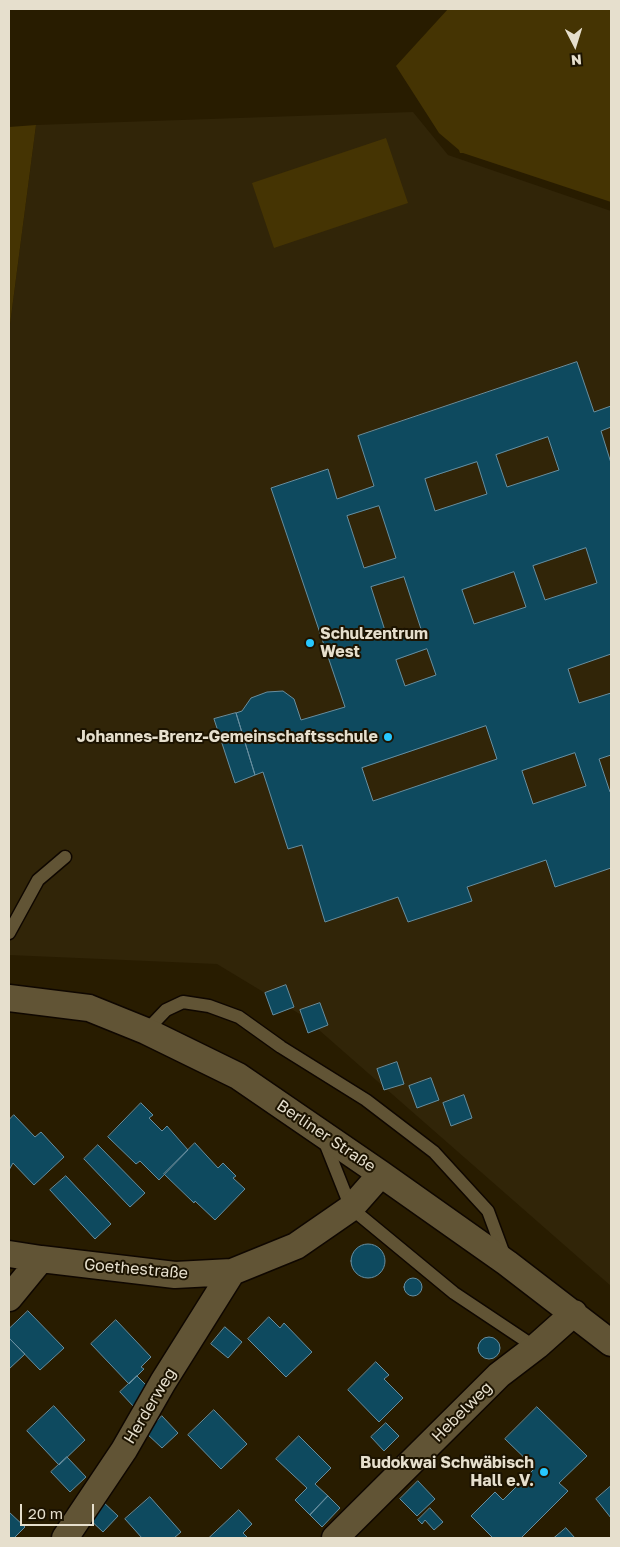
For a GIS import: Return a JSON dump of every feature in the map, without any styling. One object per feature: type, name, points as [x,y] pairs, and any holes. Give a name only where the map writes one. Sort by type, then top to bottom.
[{"type":"street","name":"Berliner Straße","points":[[9,998],[90,1008],[146,1031],[238,1076],[506,1263],[611,1343]]},
{"type":"street","name":"Goethestraße","points":[[9,1254],[175,1275],[232,1272],[296,1246],[351,1208],[381,1174]]},
{"type":"street","points":[[9,1298],[42,1259]]},
{"type":"street","name":"Herderweg","points":[[65,1538],[124,1450],[163,1382],[232,1272]]},
{"type":"street","name":"Hebelweg","points":[[335,1538],[499,1375],[537,1346],[574,1313]]},
{"type":"lane","points":[[9,933],[38,880],[65,857]]},
{"type":"lane","points":[[146,1031],[166,1010],[183,1002],[209,1006],[239,1017],[281,1047],[366,1100],[434,1152],[488,1211],[506,1263]]},
{"type":"lane","points":[[322,1134],[351,1208],[454,1293],[526,1341],[537,1346]]},
{"type":"shaded area","points":[[448,9],[611,9],[611,202],[460,153],[439,133],[396,66]]},
{"type":"shaded area","name":"Schulzentrum West","points":[[413,112],[448,155],[611,211],[611,1286],[303,1016],[217,964],[9,955],[9,332],[36,125]]},
{"type":"shaded area","points":[[36,125],[9,332],[9,127]]},
{"type":"shaded area","points":[[386,138],[408,203],[274,248],[252,183]]},
{"type":"building","points":[[577,362],[594,412],[611,406],[611,427],[601,431],[611,463],[611,654],[568,669],[579,703],[611,693],[611,755],[599,759],[611,791],[611,868],[555,887],[546,860],[467,887],[472,901],[408,922],[398,897],[325,922],[302,845],[288,849],[263,772],[255,775],[236,713],[242,711],[251,698],[267,692],[283,691],[294,699],[301,720],[345,707],[271,488],[328,469],[337,499],[374,486],[358,436]],"holes":[[[548,437],[559,470],[507,487],[496,455]],[[477,462],[487,494],[435,511],[425,479]],[[379,506],[396,558],[364,568],[347,516]],[[586,548],[597,583],[545,600],[533,566]],[[514,572],[526,607],[474,624],[462,590]],[[404,577],[421,629],[388,640],[371,587]],[[427,649],[436,675],[405,686],[396,660]],[[486,726],[497,759],[373,801],[362,768]],[[575,753],[586,786],[533,804],[522,771]]]},
{"type":"building","points":[[236,713],[255,775],[235,783],[214,719]]},
{"type":"building","points":[[286,985],[294,1007],[273,1015],[265,993]]},
{"type":"building","points":[[320,1003],[328,1025],[308,1033],[300,1010]]},
{"type":"building","points":[[397,1062],[404,1084],[384,1090],[377,1069]]},
{"type":"building","points":[[431,1078],[439,1100],[417,1108],[409,1086]]},
{"type":"building","points":[[464,1095],[472,1118],[451,1126],[443,1103]]},
{"type":"building","points":[[141,1103],[153,1115],[149,1118],[162,1131],[167,1126],[188,1150],[159,1180],[140,1161],[136,1164],[108,1137]]},
{"type":"building","points":[[14,1115],[35,1137],[41,1132],[64,1157],[34,1185],[13,1163],[9,1170],[9,1120]]},
{"type":"building","points":[[195,1143],[218,1168],[223,1163],[236,1176],[233,1178],[245,1189],[215,1220],[164,1174]]},
{"type":"building","points":[[98,1145],[145,1193],[130,1207],[84,1159]]},
{"type":"building","points":[[66,1176],[111,1224],[95,1239],[50,1190]]},
{"type":"building","points":[[368,1244],[380,1249],[385,1261],[380,1273],[368,1278],[356,1273],[351,1261],[356,1249]]},
{"type":"building","points":[[413,1278],[419,1281],[422,1287],[419,1293],[413,1296],[407,1293],[404,1287],[407,1281]]},
{"type":"building","points":[[28,1311],[64,1348],[40,1370],[9,1338],[9,1329]]},
{"type":"building","points":[[269,1317],[280,1328],[284,1323],[312,1352],[286,1377],[248,1339]]},
{"type":"building","points":[[116,1320],[151,1357],[141,1367],[144,1369],[129,1384],[91,1344]]},
{"type":"building","points":[[225,1327],[242,1342],[228,1358],[211,1344]]},
{"type":"building","points":[[489,1337],[497,1340],[500,1348],[497,1356],[489,1359],[481,1356],[478,1348],[481,1340]]},
{"type":"building","points":[[9,1340],[25,1354],[9,1369]]},
{"type":"building","points":[[376,1362],[389,1375],[384,1379],[403,1398],[379,1422],[348,1390]]},
{"type":"building","points":[[137,1376],[151,1390],[134,1407],[120,1392]]},
{"type":"building","points":[[54,1406],[85,1440],[59,1465],[27,1431]]},
{"type":"building","points":[[537,1407],[587,1456],[559,1483],[568,1491],[521,1538],[493,1538],[471,1516],[495,1492],[503,1500],[535,1468],[505,1439]]},
{"type":"building","points":[[214,1410],[247,1444],[221,1469],[188,1435]]},
{"type":"building","points":[[162,1416],[178,1433],[162,1448],[146,1433]]},
{"type":"building","points":[[386,1423],[399,1436],[384,1451],[371,1437]]},
{"type":"building","points":[[299,1436],[331,1468],[315,1484],[328,1496],[310,1515],[295,1500],[307,1488],[276,1459]]},
{"type":"building","points":[[67,1457],[86,1477],[70,1492],[51,1472]]},
{"type":"building","points":[[418,1481],[435,1499],[417,1516],[400,1499]]},
{"type":"building","points":[[611,1486],[611,1518],[596,1499]]},
{"type":"building","points":[[328,1496],[340,1508],[322,1527],[310,1515]]},
{"type":"building","points":[[150,1497],[181,1532],[174,1538],[142,1538],[125,1519]]},
{"type":"building","points":[[101,1500],[118,1516],[103,1532],[86,1516]]},
{"type":"building","points":[[430,1508],[443,1522],[434,1530],[425,1520],[422,1524],[418,1520]]},
{"type":"building","points":[[239,1510],[252,1524],[243,1533],[248,1538],[209,1538]]},
{"type":"building","points":[[9,1512],[25,1527],[14,1538],[9,1538]]},
{"type":"building","points":[[566,1528],[575,1538],[554,1538]]},
{"type":"place","name":"Schulzentrum West","points":[[310,643]]},
{"type":"place","name":"Johannes-Brenz-Gemeinschaftsschule","points":[[388,737]]},
{"type":"place","name":"Budokwai Schwäbisch Hall e.V.","points":[[544,1472]]}]
